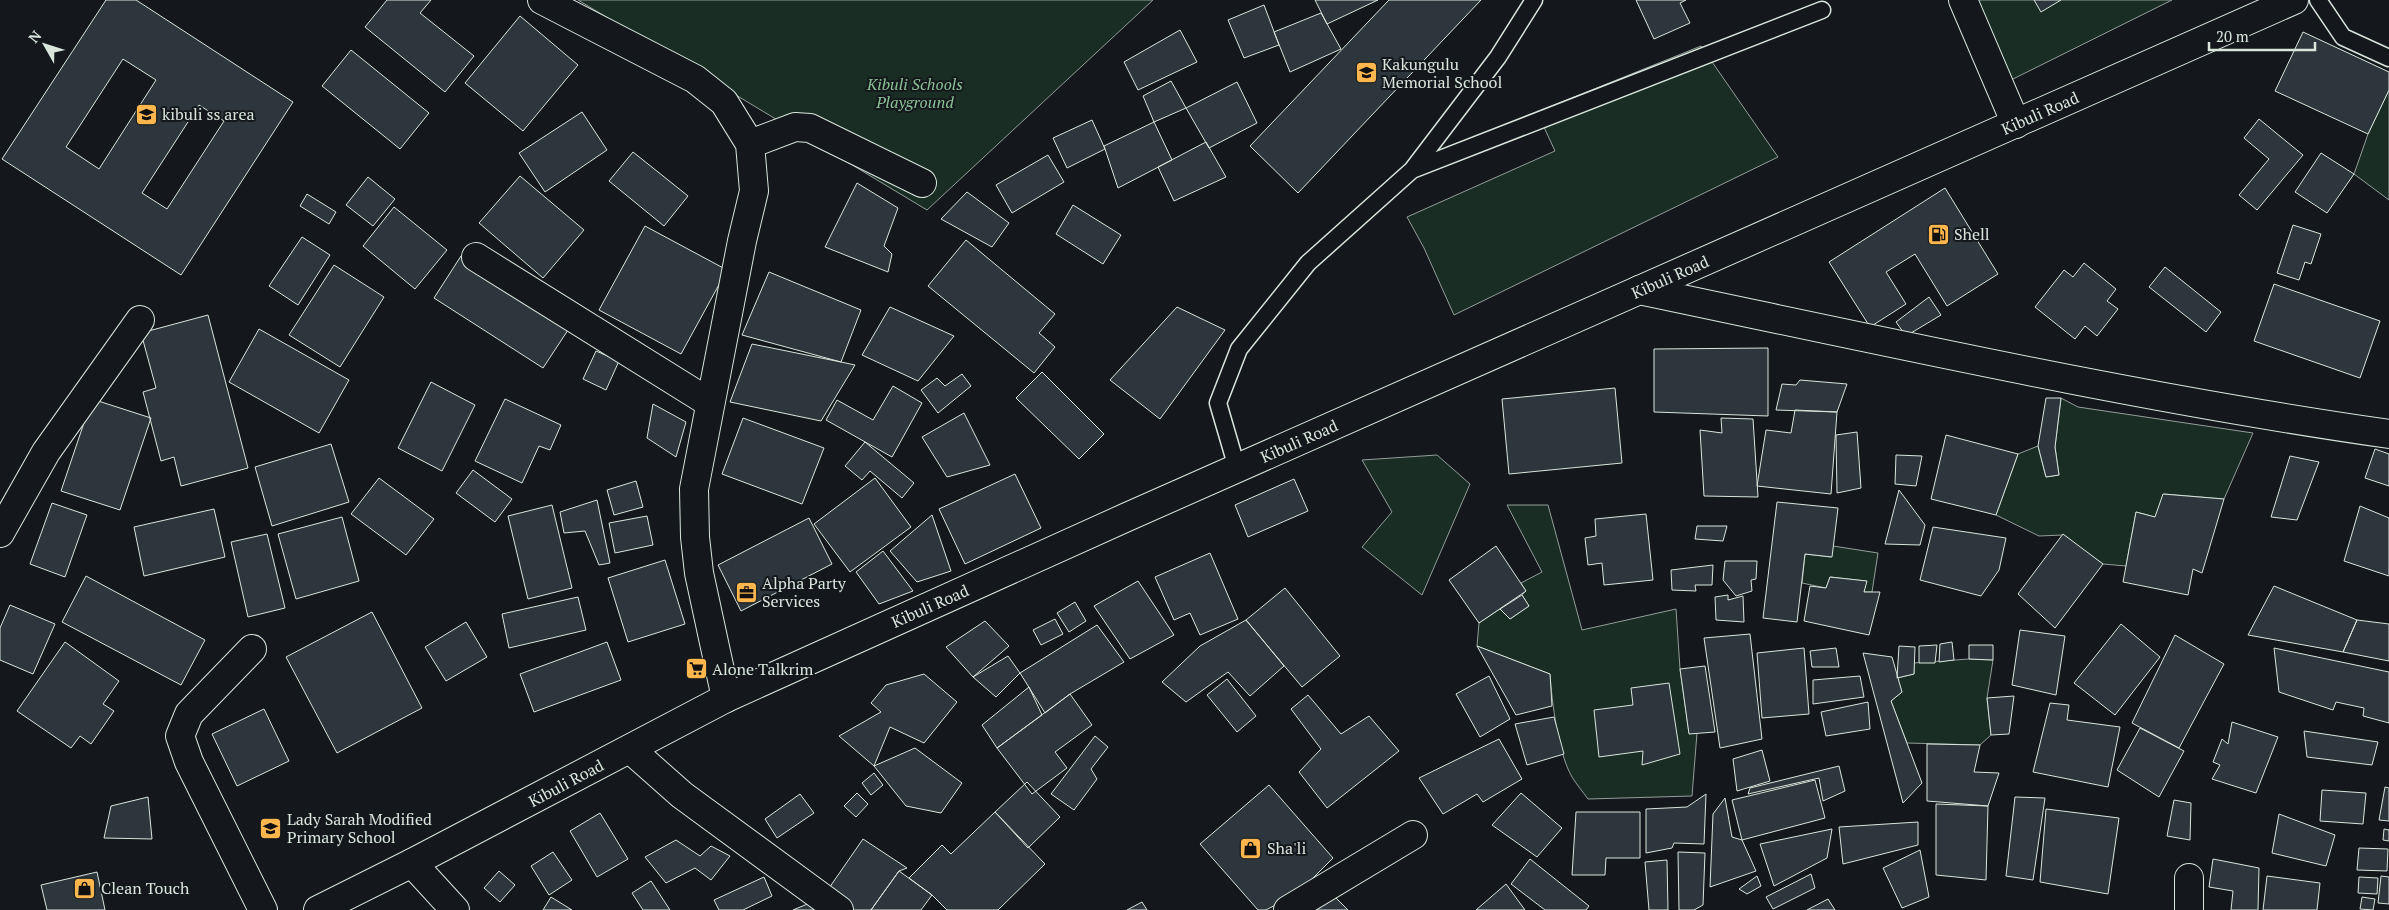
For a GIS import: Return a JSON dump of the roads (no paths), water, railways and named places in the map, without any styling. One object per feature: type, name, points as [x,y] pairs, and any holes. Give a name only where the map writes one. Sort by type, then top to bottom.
[{"type":"street","points":[[542,0],[695,79],[724,102],[750,144],[754,192],[694,489],[695,537],[699,573],[726,698]]},
{"type":"street","points":[[1963,0],[2016,124]]},
{"type":"street","name":"Kibuli Road","points":[[318,910],[412,863],[726,698],[1238,468],[2294,0]]},
{"type":"street","points":[[750,144],[795,127],[810,128],[922,183]]},
{"type":"street","points":[[476,257],[710,403]]},
{"type":"street","points":[[1639,290],[2002,366],[2292,420],[2389,434]]},
{"type":"street","points":[[0,533],[46,452],[140,320]]},
{"type":"street","points":[[252,649],[189,714],[180,736],[190,762],[263,910]]},
{"type":"street","points":[[630,749],[682,795],[839,910]]},
{"type":"street","points":[[1288,910],[1413,835]]},
{"type":"street","points":[[412,863],[455,910]]},
{"type":"street","points":[[2189,878],[2189,910]]},
{"type":"lane","points":[[1238,468],[1218,403],[1239,349],[1308,263],[1412,170],[1498,57],[1534,0]]},
{"type":"lane","points":[[2318,0],[2343,37],[2389,58]]},
{"type":"lane","points":[[1412,170],[1822,10]]},
{"type":"place","name":"Kakungulu Memorial School","points":[[1366,73]]},
{"type":"place","name":"kibuli ss area","points":[[146,114]]},
{"type":"place","name":"Shell","points":[[1938,234]]},
{"type":"place","name":"Alpha Party Services","points":[[746,592]]},
{"type":"place","name":"Alone Talkrim","points":[[696,669]]},
{"type":"place","name":"Lady Sarah Modified Primary School","points":[[271,828]]},
{"type":"place","name":"Sha'li","points":[[1251,848]]},
{"type":"place","name":"Clean Touch","points":[[85,888]]},
{"type":"park label","name":"Kibuli Schools Playground","points":[[915,93]]}]
